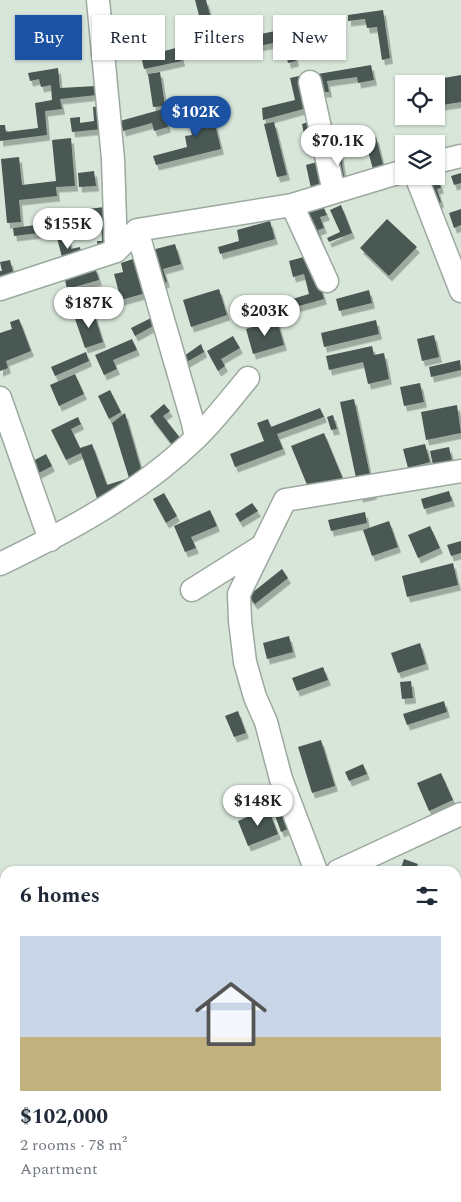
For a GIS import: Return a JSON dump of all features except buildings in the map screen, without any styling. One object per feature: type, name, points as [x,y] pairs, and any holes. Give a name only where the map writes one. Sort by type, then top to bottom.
[{"type":"street","points":[[98,0],[113,159],[116,251]]},
{"type":"street","points":[[310,82],[334,192]]},
{"type":"street","points":[[445,160],[461,156]]},
{"type":"street","points":[[0,289],[116,251],[137,230],[292,205],[395,174]]},
{"type":"street","points":[[420,185],[461,290]]},
{"type":"street","points":[[292,205],[327,281]]},
{"type":"street","points":[[137,230],[191,414],[196,438]]},
{"type":"street","points":[[0,564],[50,540],[132,492],[196,438],[248,378]]},
{"type":"street","points":[[0,398],[50,540]]},
{"type":"street","points":[[314,866],[281,779],[266,722],[255,697],[245,662],[239,594],[285,500],[461,471]]},
{"type":"street","points":[[192,590],[262,546]]},
{"type":"street","points":[[349,866],[461,814]]}]
